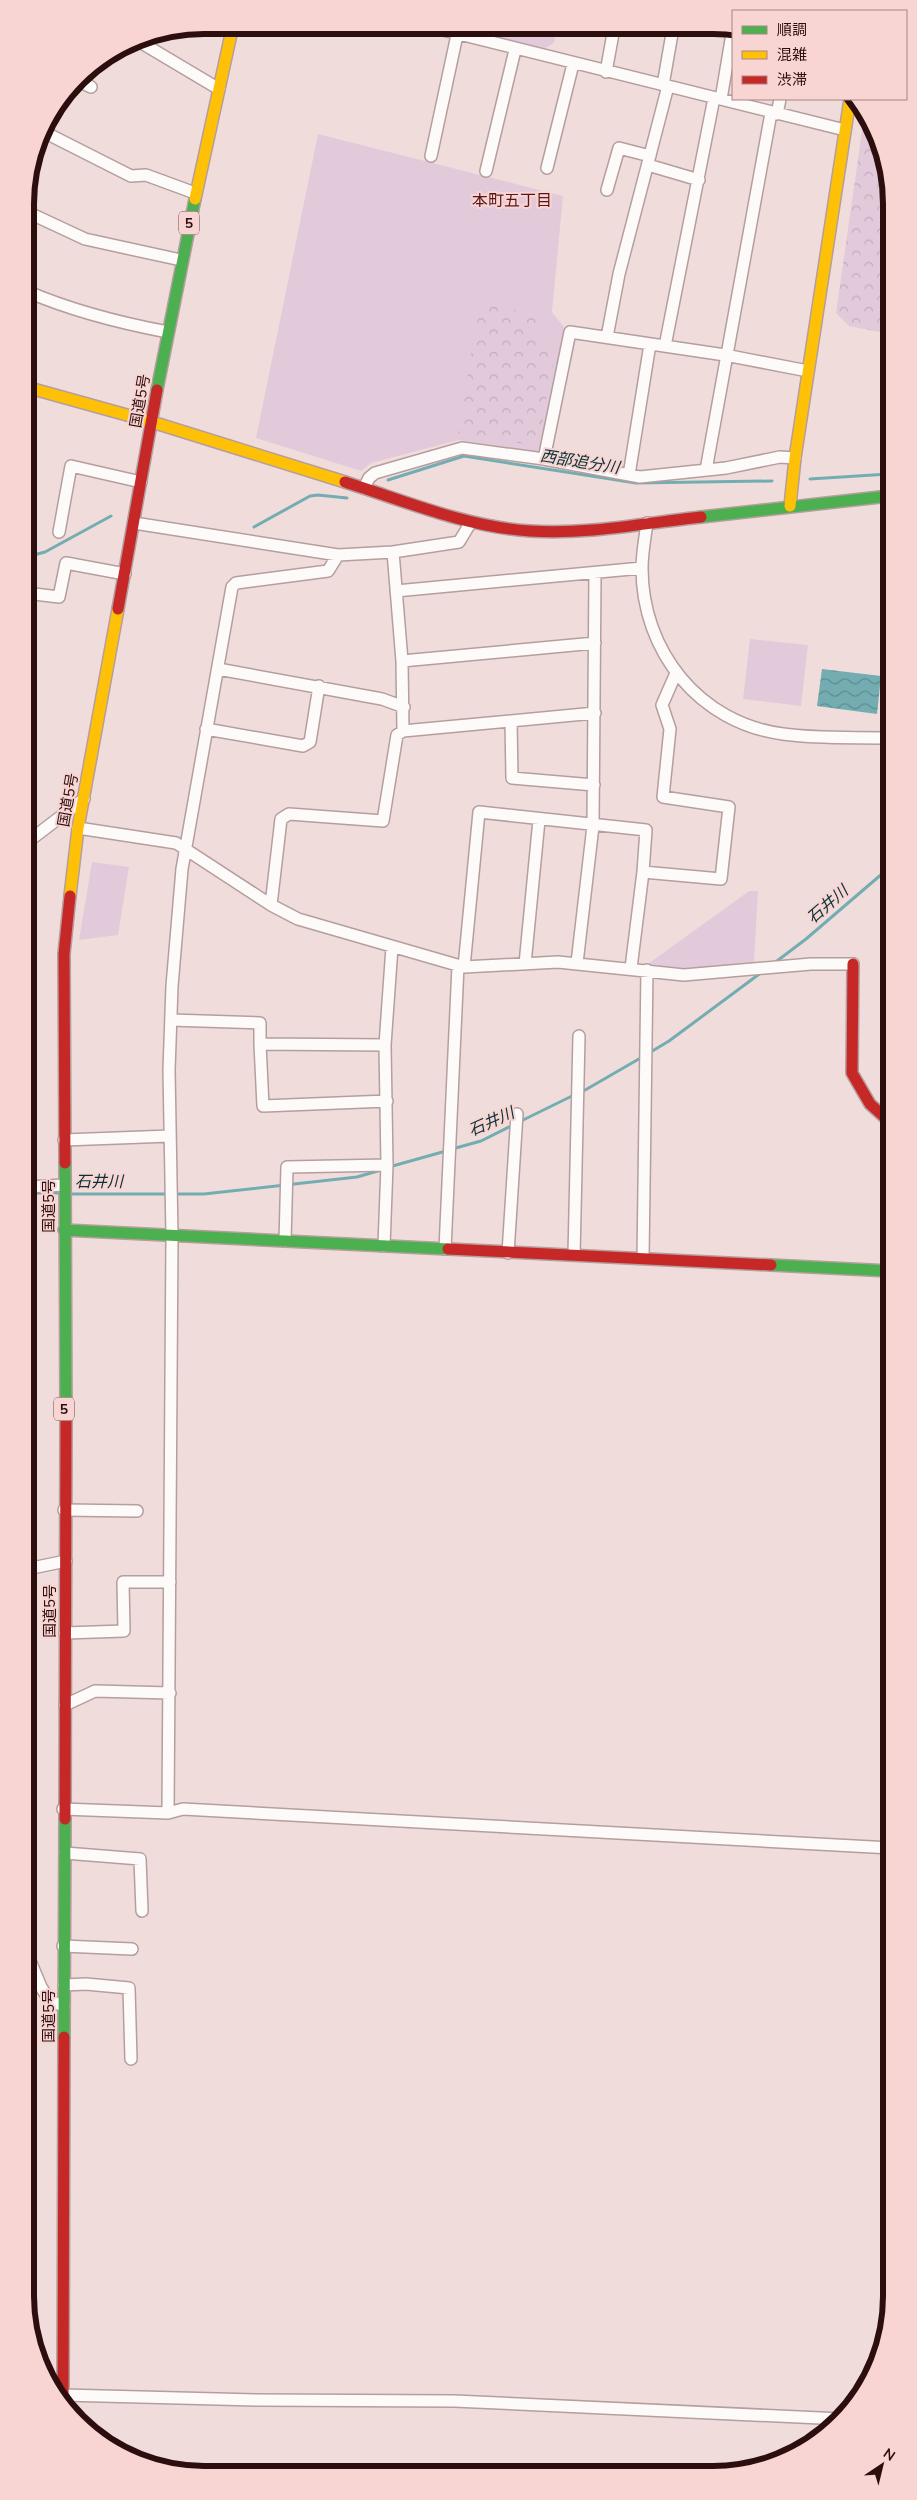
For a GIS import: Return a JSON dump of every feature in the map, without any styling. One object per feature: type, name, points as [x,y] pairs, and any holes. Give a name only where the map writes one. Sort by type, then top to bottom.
[{"type":"main road","name":"国道5号","points":[[63,2392],[66,1562],[64,1510],[64,954],[78,828],[181,260],[231,34]]},
{"type":"main road","points":[[790,506],[795,458],[849,102]]},
{"type":"main road","points":[[34,390],[152,422],[470,522],[528,531],[566,532],[883,497]]},
{"type":"main road","points":[[853,964],[852,1073],[870,1104],[883,1116]]},
{"type":"main road","points":[[64,1230],[883,1271]]},
{"type":"street","points":[[454,34],[845,130]]},
{"type":"street","points":[[606,72],[613,34]]},
{"type":"street","points":[[607,337],[619,274],[649,161],[665,86],[672,34]]},
{"type":"street","points":[[431,156],[457,35]]},
{"type":"street","points":[[664,346],[732,35]]},
{"type":"street","points":[[145,45],[219,89]]},
{"type":"street","points":[[486,171],[515,50]]},
{"type":"street","points":[[547,168],[572,64]]},
{"type":"street","points":[[85,84],[91,87]]},
{"type":"street","points":[[706,470],[725,356],[774,113],[780,100]]},
{"type":"street","points":[[49,134],[131,176],[146,174],[195,192]]},
{"type":"street","points":[[607,190],[619,148],[699,180]]},
{"type":"street","points":[[34,215],[85,240],[181,260]]},
{"type":"street","points":[[34,295],[46,300],[130,324],[168,332]]},
{"type":"street","points":[[544,458],[570,332],[808,371]]},
{"type":"street","points":[[629,475],[650,344]]},
{"type":"street","points":[[364,488],[369,478],[375,473],[462,448],[544,458],[640,477],[706,470],[780,457],[795,458]]},
{"type":"street","points":[[59,532],[71,466],[141,482]]},
{"type":"street","points":[[134,523],[338,555],[393,552],[459,542],[470,522]]},
{"type":"street","points":[[646,523],[642,568],[646,609],[655,636],[676,673],[707,704],[726,716],[783,734],[883,738]]},
{"type":"street","points":[[393,552],[402,661],[403,731]]},
{"type":"street","points":[[168,1813],[172,1236],[170,1020],[182,869],[232,587],[236,583],[328,571],[338,555]]},
{"type":"street","points":[[34,593],[59,597],[66,563],[124,574]]},
{"type":"street","points":[[396,591],[642,568]]},
{"type":"street","points":[[577,963],[593,826],[596,573]]},
{"type":"street","points":[[402,661],[595,644]]},
{"type":"street","points":[[218,669],[319,686],[382,699],[404,707]]},
{"type":"street","points":[[643,872],[721,879],[729,807],[663,797],[670,729],[662,705],[676,673]]},
{"type":"street","points":[[206,729],[303,746],[310,742],[319,686]]},
{"type":"street","points":[[271,905],[280,819],[289,814],[383,821],[397,735],[403,731],[594,713]]},
{"type":"street","points":[[511,720],[512,778],[594,784]]},
{"type":"street","points":[[34,837],[84,798]]},
{"type":"street","points":[[445,1250],[461,966],[479,812],[593,826],[646,830],[643,872],[631,968]]},
{"type":"street","points":[[525,964],[539,820]]},
{"type":"street","points":[[78,828],[176,843],[185,847],[211,867],[271,905],[298,919],[461,966],[577,963],[684,974],[726,973],[811,964],[853,964]]},
{"type":"street","points":[[384,1246],[387,1165],[386,1044],[392,947]]},
{"type":"street","points":[[643,1258],[646,970]]},
{"type":"street","points":[[170,1020],[260,1023],[263,1106],[387,1101]]},
{"type":"street","points":[[574,1255],[579,1036]]},
{"type":"street","points":[[260,1044],[386,1044]]},
{"type":"street","points":[[508,1253],[517,1114]]},
{"type":"street","points":[[64,1140],[170,1136]]},
{"type":"street","points":[[285,1241],[286,1167],[387,1165]]},
{"type":"street","points":[[34,1187],[64,1185]]},
{"type":"street","points":[[64,1510],[137,1511]]},
{"type":"street","points":[[34,1569],[66,1562]]},
{"type":"street","points":[[65,1633],[124,1631],[123,1582],[170,1582]]},
{"type":"street","points":[[65,1705],[95,1691],[170,1693]]},
{"type":"street","points":[[64,1808],[168,1813],[184,1809],[883,1848]]},
{"type":"street","points":[[65,1853],[140,1859],[142,1911]]},
{"type":"street","points":[[63,1946],[132,1949]]},
{"type":"street","points":[[34,1970],[41,1987],[50,2001],[64,2006]]},
{"type":"street","points":[[64,1985],[86,1984],[129,1988],[131,2059]]},
{"type":"street","points":[[57,2382],[62,2382]]},
{"type":"street","points":[[68,2399],[454,2401],[831,2418]]},
{"type":"green space","points":[[478,34],[556,34],[554,43],[540,51]]},
{"type":"green space","points":[[863,125],[877,160],[883,193],[883,333],[849,326],[836,313]]},
{"type":"green space","points":[[318,134],[563,196],[552,312],[564,327],[541,453],[459,440],[371,463],[361,471],[256,438]]},
{"type":"green space","points":[[488,304],[535,314],[542,344],[556,347],[538,446],[458,433],[478,313]]},
{"type":"green space","points":[[750,639],[808,645],[801,706],[743,699]]},
{"type":"green space","points":[[92,862],[129,867],[118,935],[79,940]]},
{"type":"green space","points":[[749,891],[758,891],[754,962],[687,970],[648,964]]},
{"type":"water","points":[[822,669],[881,676],[877,714],[817,706]]},
{"type":"waterway","name":"西部追分川","points":[[388,480],[464,456],[636,483],[772,481]]},
{"type":"waterway","name":"西部追分川","points":[[810,479],[883,474]]},
{"type":"waterway","name":"西部追分川","points":[[254,527],[310,496],[347,498]]},
{"type":"waterway","name":"西部追分川","points":[[34,555],[45,552],[111,516]]},
{"type":"waterway","name":"石井川","points":[[773,964],[806,939],[883,873]]},
{"type":"waterway","name":"石井川","points":[[649,1053],[669,1041],[762,972]]},
{"type":"waterway","name":"石井川","points":[[580,1093],[644,1056]]},
{"type":"waterway","name":"石井川","points":[[519,1122],[574,1095]]},
{"type":"waterway","name":"石井川","points":[[452,1149],[481,1141],[513,1125]]},
{"type":"waterway","name":"石井川","points":[[389,1167],[446,1151]]},
{"type":"waterway","name":"石井川","points":[[174,1194],[204,1194],[357,1177],[381,1170]]},
{"type":"waterway","name":"石井川","points":[[34,1193],[58,1193]]},
{"type":"waterway","name":"石井川","points":[[72,1194],[168,1194]]},
{"type":"traffic: fast","points":[[157,390],[195,199]]},
{"type":"traffic: fast","points":[[701,517],[883,497]]},
{"type":"traffic: fast","points":[[65,1163],[66,1420]]},
{"type":"traffic: fast","points":[[64,1230],[448,1249]]},
{"type":"traffic: fast","points":[[771,1265],[883,1271]]},
{"type":"traffic: fast","points":[[64,2037],[65,1819]]},
{"type":"traffic: slow","points":[[195,199],[231,34]]},
{"type":"traffic: slow","points":[[790,506],[795,458],[849,102]]},
{"type":"traffic: slow","points":[[34,389],[152,422],[345,482]]},
{"type":"traffic: slow","points":[[70,896],[78,828],[118,609]]},
{"type":"traffic: jam","points":[[118,609],[157,390]]},
{"type":"traffic: jam","points":[[345,482],[459,519],[506,529],[551,532],[594,530],[701,517]]},
{"type":"traffic: jam","points":[[65,1163],[64,954],[70,896]]},
{"type":"traffic: jam","points":[[853,964],[852,1073],[870,1104],[883,1116]]},
{"type":"traffic: jam","points":[[448,1249],[771,1265]]},
{"type":"traffic: jam","points":[[65,1819],[66,1420]]},
{"type":"traffic: jam","points":[[63,2392],[64,2037]]},
{"type":"district","name":"本町五丁目","points":[[512,200]]}]
